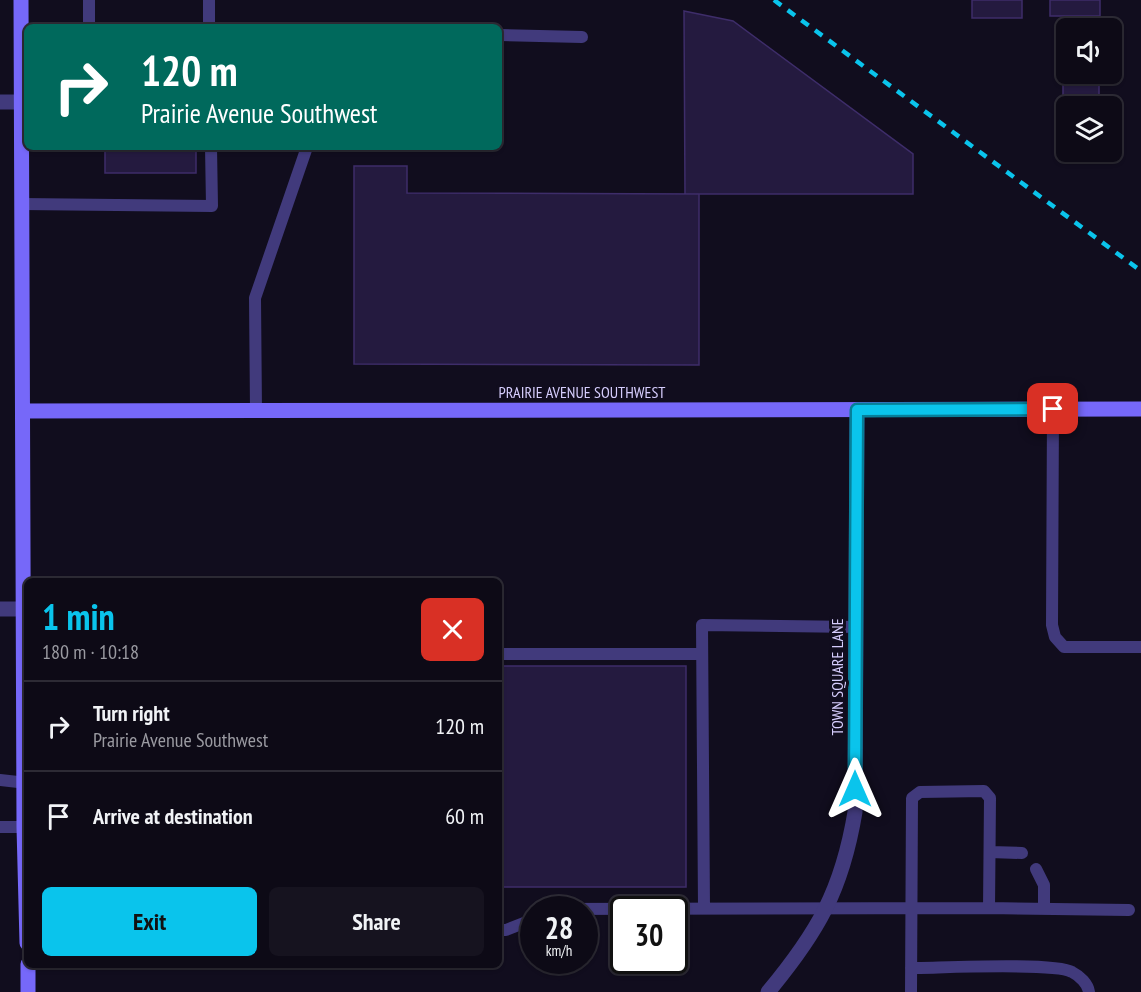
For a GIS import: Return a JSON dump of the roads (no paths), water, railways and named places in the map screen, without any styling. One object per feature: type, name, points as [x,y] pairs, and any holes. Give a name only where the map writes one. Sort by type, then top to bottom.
[{"type":"street","points":[[0,609],[24,609],[21,102],[24,72],[21,0]]},
{"type":"street","points":[[0,102],[21,102]]},
{"type":"street","name":"PRAIRIE AVENUE SOUTHWEST","points":[[22,411],[1141,409]]},
{"type":"street","name":"TOWN SQUARE LANE","points":[[768,992],[793,962],[826,909],[848,853],[855,812],[857,410]]},
{"type":"street","points":[[28,968],[28,992]]},
{"type":"lane","points":[[89,0],[89,24]]},
{"type":"lane","points":[[208,0],[209,24]]},
{"type":"lane","points":[[502,35],[582,37]]},
{"type":"lane","points":[[21,204],[212,206],[211,150]]},
{"type":"lane","points":[[256,411],[255,298],[306,150]]},
{"type":"lane","points":[[1053,409],[1052,625],[1054,637],[1064,646],[1141,646]]},
{"type":"lane","points":[[704,908],[702,625],[856,627]]},
{"type":"lane","points":[[502,654],[702,654]]},
{"type":"lane","points":[[0,780],[24,783]]},
{"type":"lane","points":[[911,992],[912,798],[920,792],[984,791],[990,798],[989,908]]},
{"type":"lane","points":[[0,827],[24,827]]},
{"type":"lane","points":[[990,852],[1022,853]]},
{"type":"lane","points":[[1036,869],[1044,885],[1044,908]]},
{"type":"lane","points":[[598,909],[1129,910]]},
{"type":"lane","points":[[502,930],[520,924]]},
{"type":"lane","points":[[911,968],[1047,967],[1071,971],[1088,985],[1089,992]]},
{"type":"railway","points":[[774,0],[1141,271]]}]
